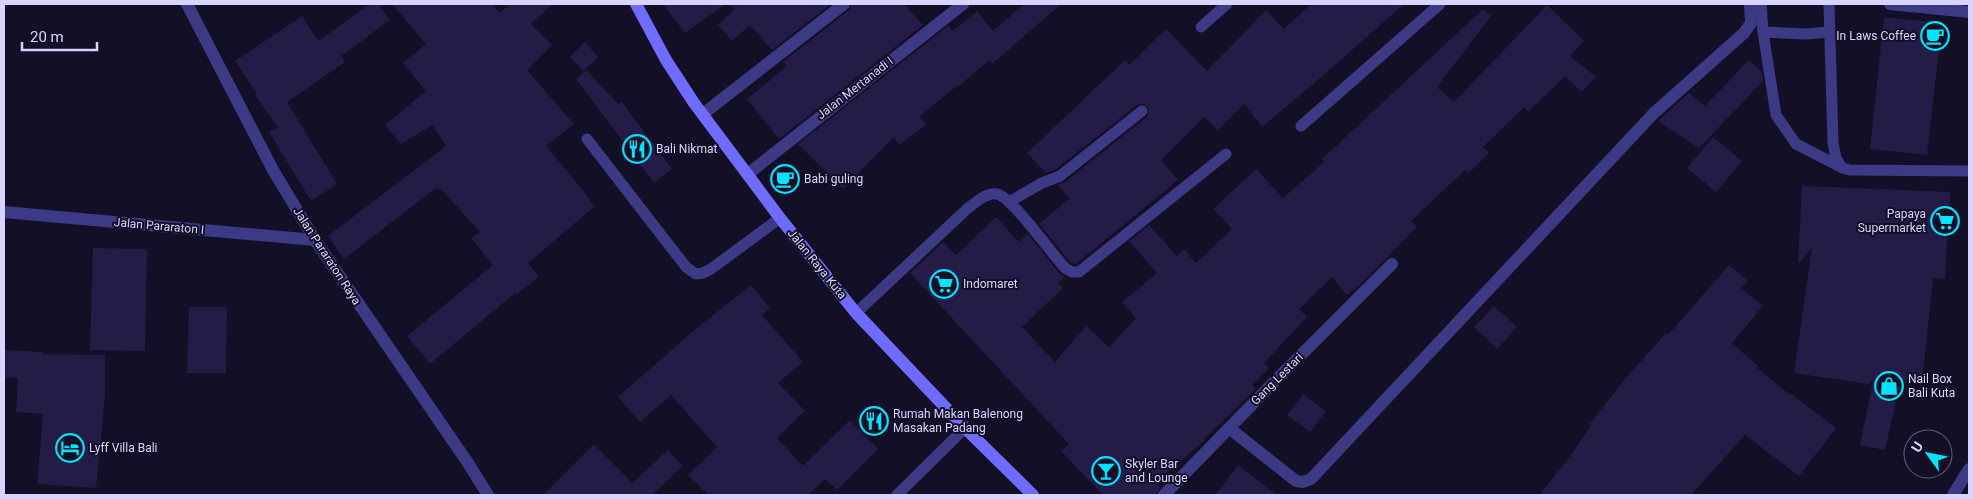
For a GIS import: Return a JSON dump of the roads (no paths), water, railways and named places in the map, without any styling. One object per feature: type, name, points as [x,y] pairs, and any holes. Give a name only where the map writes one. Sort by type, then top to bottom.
[{"type":"main road","name":"Jalan Raya Kuta","points":[[636,4],[666,60],[703,114],[780,218],[856,313],[965,428],[1033,495]]},
{"type":"street","name":"Jalan Pararaton Raya","points":[[187,4],[273,170],[315,240],[463,455],[488,495]]},
{"type":"street","points":[[703,114],[844,4]]},
{"type":"street","name":"Jalan Mertanadi I","points":[[748,174],[962,4]]},
{"type":"street","points":[[1229,428],[1296,481],[1303,482],[1311,479],[1654,113],[1744,33],[1751,23],[1750,4]]},
{"type":"street","points":[[1890,4],[1969,12]]},
{"type":"street","name":"Jalan Pararaton I","points":[[4,212],[315,240]]},
{"type":"street","name":"Gang Lestari","points":[[1164,495],[1392,264]]},
{"type":"street","points":[[1953,495],[1969,469]]},
{"type":"lane","points":[[1201,28],[1227,4]]},
{"type":"lane","points":[[1301,126],[1440,4]]},
{"type":"lane","points":[[1761,4],[1763,32],[1776,115],[1796,144],[1842,168],[1850,170],[1969,171]]},
{"type":"lane","points":[[1829,4],[1833,143],[1836,158],[1842,168]]},
{"type":"lane","points":[[1763,32],[1806,34],[1829,32]]},
{"type":"lane","points":[[1009,202],[1042,183],[1060,176],[1142,111]]},
{"type":"lane","points":[[587,139],[686,267],[696,274],[703,274],[712,269],[780,218]]},
{"type":"lane","points":[[856,313],[966,209],[982,198],[998,194],[1009,202],[1065,268],[1072,272],[1080,272],[1226,154]]},
{"type":"lane","points":[[897,495],[965,428]]},
{"type":"place","name":"In Laws Coffee","points":[[1935,36]]},
{"type":"place","name":"Bali Nikmat","points":[[637,149]]},
{"type":"place","name":"Babi guling","points":[[785,179]]},
{"type":"place","name":"Papaya Supermarket","points":[[1945,221]]},
{"type":"place","name":"Indomaret","points":[[944,284]]},
{"type":"place","name":"Nail Box Bali Kuta","points":[[1889,386]]},
{"type":"place","name":"Rumah Makan Balenong Masakan Padang","points":[[874,421]]},
{"type":"place","name":"Lyff Villa Bali","points":[[70,448]]},
{"type":"place","name":"Skyler Bar and Lounge","points":[[1106,471]]}]
